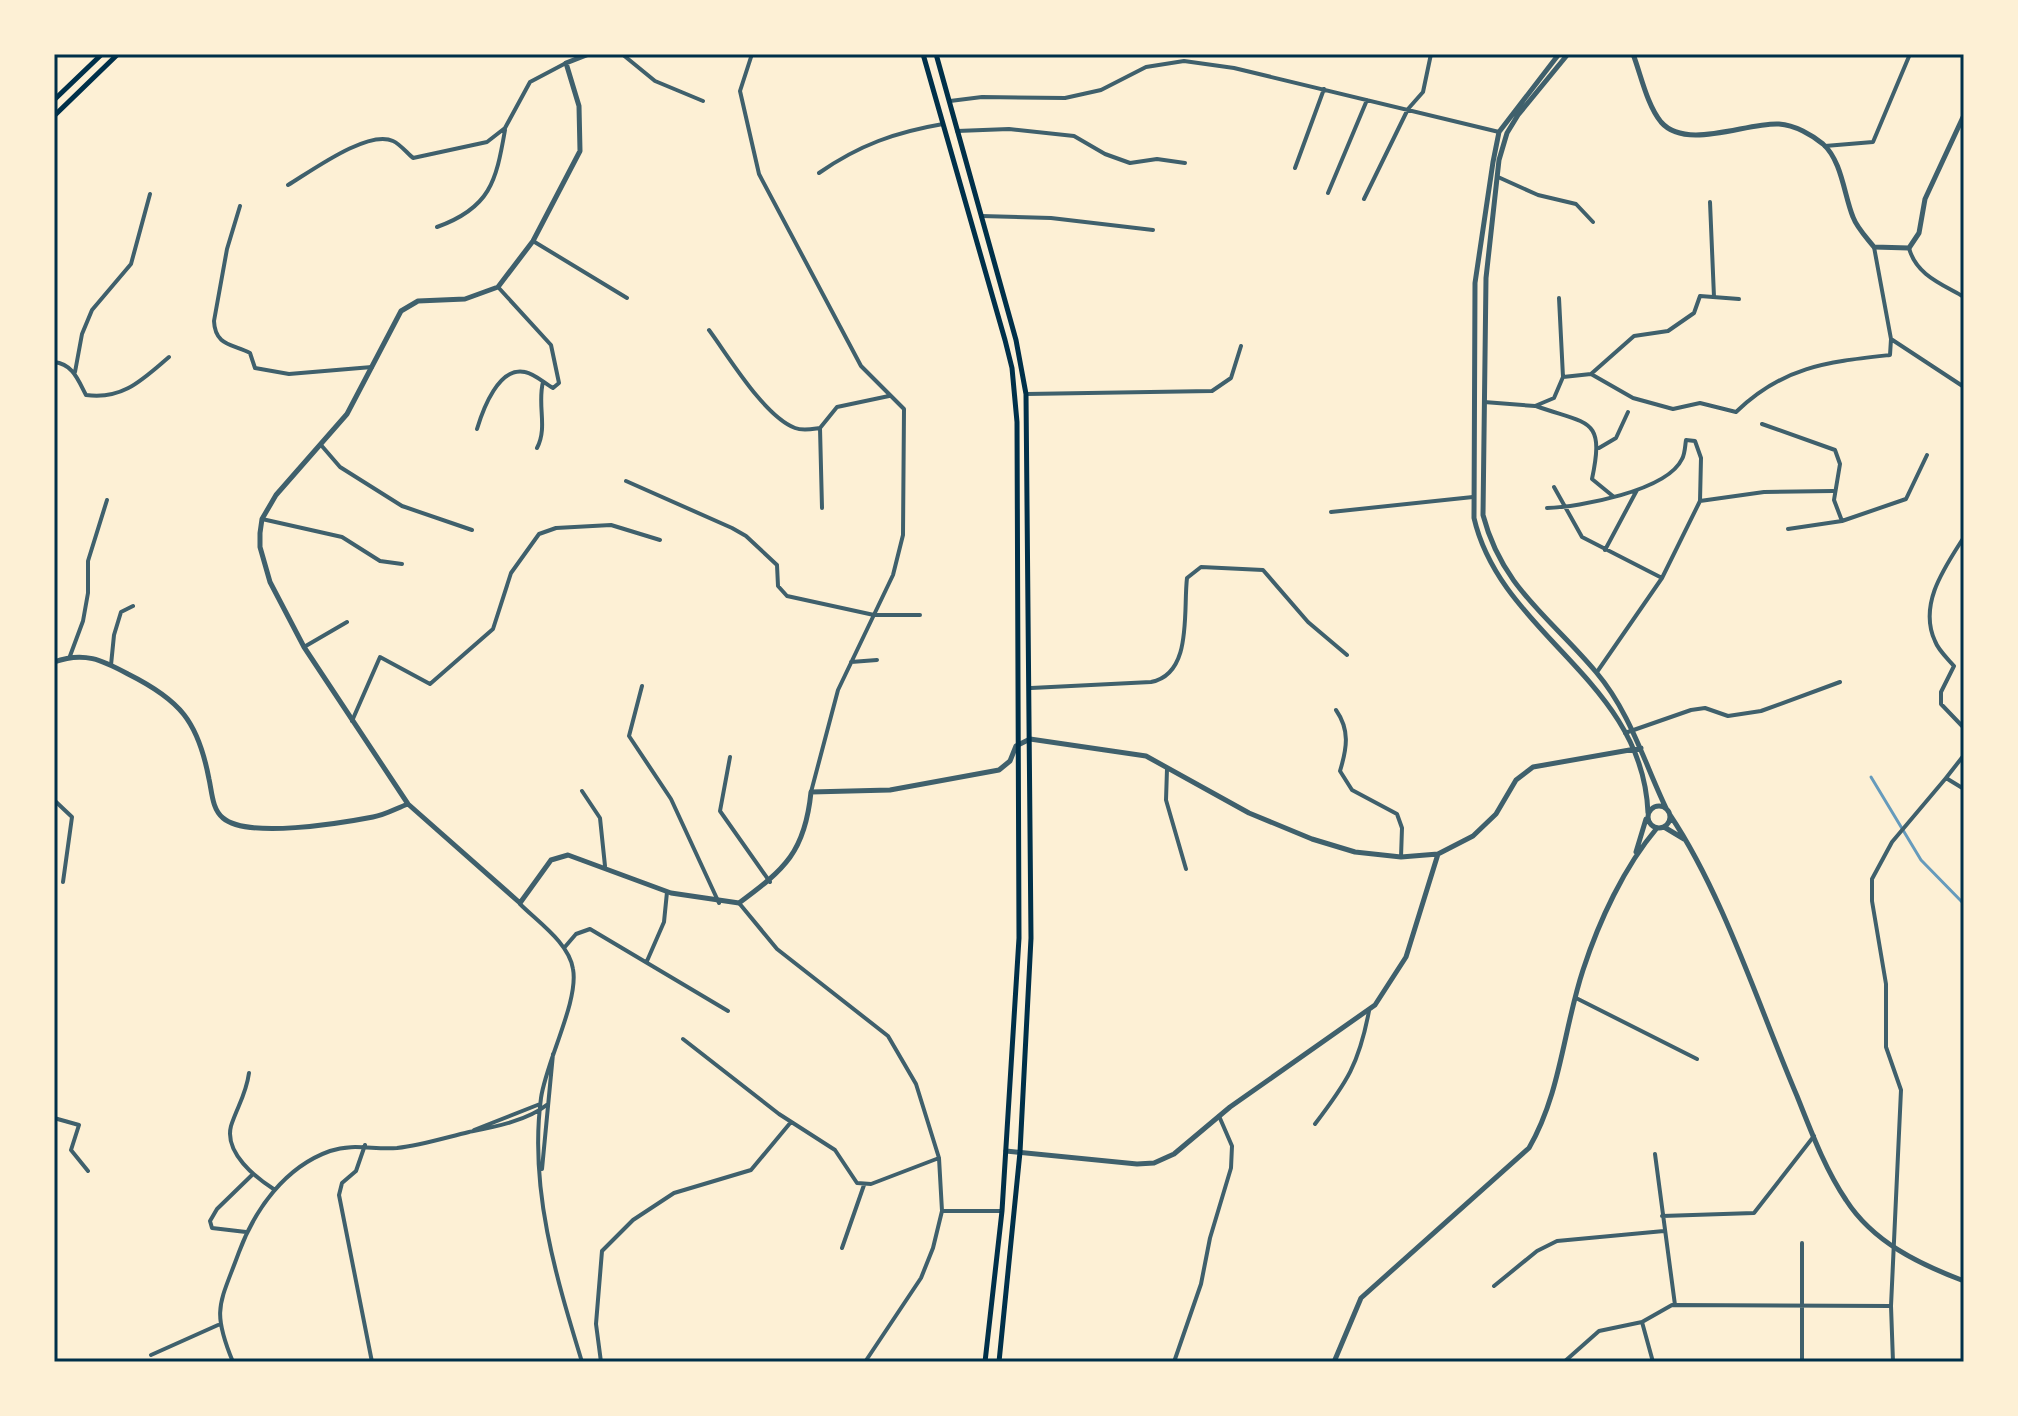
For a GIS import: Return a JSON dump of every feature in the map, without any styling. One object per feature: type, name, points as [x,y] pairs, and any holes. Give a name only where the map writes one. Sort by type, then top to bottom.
[{"type":"main road","points":[[54,100],[102,54]]},
{"type":"main road","points":[[54,116],[118,54]]},
{"type":"main road","points":[[923,54],[1014,381],[1019,938],[1002,1211],[985,1362]]},
{"type":"main road","points":[[936,54],[1016,340],[1026,394],[1031,938],[1020,1152],[999,1362]]},
{"type":"street","points":[[437,227],[464,217],[485,196],[497,178],[505,128],[530,82],[589,54]]},
{"type":"street","points":[[622,54],[655,81],[703,101]]},
{"type":"street","points":[[520,903],[551,860],[574,855],[667,892],[719,903],[739,903],[770,882],[799,849],[809,819],[811,792],[838,690],[893,575],[903,535],[904,409],[861,366],[759,174],[740,91],[752,54]]},
{"type":"street","points":[[1364,199],[1408,109],[1423,92],[1431,54]]},
{"type":"street","points":[[1559,54],[1499,132],[1475,283],[1473,497],[1479,538],[1502,582],[1585,673],[1625,733],[1645,784],[1650,824],[1688,842]]},
{"type":"street","points":[[1568,54],[1507,133],[1498,177],[1486,278],[1481,493],[1493,549],[1532,606],[1597,672],[1632,729],[1668,812],[1688,842],[1814,1136],[1846,1202],[1894,1248],[1920,1264],[1964,1281]]},
{"type":"street","points":[[1591,374],[1633,398],[1673,409],[1700,403],[1736,412],[1756,393],[1818,362],[1890,355],[1891,339],[1874,247],[1854,221],[1833,156],[1825,146],[1795,127],[1778,123],[1715,133],[1672,130],[1657,115],[1633,54]]},
{"type":"street","points":[[1825,146],[1873,142],[1910,54]]},
{"type":"street","points":[[950,101],[982,97],[1065,98],[1101,90],[1146,67],[1184,61],[1234,68],[1499,132]]},
{"type":"street","points":[[566,63],[579,106],[580,151],[533,241],[498,287],[465,299],[409,304],[395,321],[347,414],[276,495],[262,519],[260,547],[264,565],[304,647],[408,804],[520,903],[564,948],[574,977],[545,1070],[538,1153],[549,1247],[582,1362]]},
{"type":"street","points":[[1295,168],[1324,89]]},
{"type":"street","points":[[1328,193],[1367,100]]},
{"type":"street","points":[[1964,115],[1925,199],[1919,233],[1909,248],[1912,261],[1925,274],[1964,297]]},
{"type":"street","points":[[819,173],[863,145],[897,132],[943,124]]},
{"type":"street","points":[[288,185],[353,147],[382,138],[395,141],[413,158],[487,142],[505,128]]},
{"type":"street","points":[[957,131],[1009,129],[1055,133],[1074,136],[1105,154],[1130,163],[1157,159],[1185,163]]},
{"type":"street","points":[[1498,177],[1538,195],[1576,204],[1593,222]]},
{"type":"street","points":[[75,372],[82,334],[92,310],[131,264],[150,194]]},
{"type":"street","points":[[1710,202],[1714,297]]},
{"type":"street","points":[[240,206],[227,249],[214,321],[214,330],[224,343],[250,353],[255,368],[289,374],[372,367]]},
{"type":"street","points":[[981,216],[1051,218],[1153,230]]},
{"type":"street","points":[[533,241],[627,298]]},
{"type":"street","points":[[1874,247],[1909,248]]},
{"type":"street","points":[[477,429],[486,399],[506,376],[525,372],[553,388],[559,384],[551,345],[498,287]]},
{"type":"street","points":[[1563,377],[1591,374],[1634,336],[1668,331],[1694,313],[1700,296],[1739,299]]},
{"type":"street","points":[[1535,406],[1554,398],[1563,377],[1559,298]]},
{"type":"street","points":[[709,330],[751,387],[784,422],[799,430],[820,428]]},
{"type":"street","points":[[1891,339],[1964,387]]},
{"type":"street","points":[[1026,394],[1212,391],[1231,378],[1241,346]]},
{"type":"street","points":[[54,362],[63,363],[75,372],[86,395],[106,398],[131,390],[169,357]]},
{"type":"street","points":[[537,448],[543,433],[539,401],[543,382]]},
{"type":"street","points":[[822,508],[820,428],[837,407],[889,396]]},
{"type":"street","points":[[1484,402],[1535,406],[1589,425],[1597,434],[1599,448],[1592,479],[1614,497]]},
{"type":"street","points":[[1599,448],[1616,438],[1628,412]]},
{"type":"street","points":[[1762,424],[1835,450],[1840,464],[1833,491],[1842,521]]},
{"type":"street","points":[[1547,508],[1565,508],[1637,490],[1669,475],[1682,460],[1686,440],[1695,441],[1701,458],[1700,501],[1662,578],[1597,672]]},
{"type":"street","points":[[321,445],[340,467],[402,506],[472,530]]},
{"type":"street","points":[[1788,529],[1842,521],[1906,499],[1927,455]]},
{"type":"street","points":[[626,481],[746,536],[777,565],[778,586],[784,594],[874,615],[920,615]]},
{"type":"street","points":[[1554,487],[1578,534],[1662,578]]},
{"type":"street","points":[[1605,550],[1637,490]]},
{"type":"street","points":[[1700,501],[1764,492],[1833,491]]},
{"type":"street","points":[[1331,512],[1473,497]]},
{"type":"street","points":[[70,656],[83,621],[88,593],[88,561],[107,500]]},
{"type":"street","points":[[262,519],[342,537],[380,561],[402,564]]},
{"type":"street","points":[[352,721],[380,657],[430,684],[493,629],[511,573],[539,534],[556,528],[611,525],[660,540]]},
{"type":"street","points":[[1964,537],[1938,579],[1930,605],[1934,640],[1954,666],[1941,692],[1941,704],[1964,728]]},
{"type":"street","points":[[1031,688],[1151,682],[1166,677],[1179,664],[1187,578],[1199,567],[1263,570],[1308,622],[1347,655]]},
{"type":"street","points":[[111,665],[121,612],[133,606]]},
{"type":"street","points":[[304,647],[347,622]]},
{"type":"street","points":[[54,662],[70,656],[91,656],[161,690],[183,712],[199,739],[214,805],[221,816],[234,824],[248,829],[376,817],[408,804]]},
{"type":"street","points":[[851,662],[877,660]]},
{"type":"street","points":[[1625,733],[1705,708],[1728,716],[1761,711],[1840,682]]},
{"type":"street","points":[[642,686],[629,738],[671,799],[719,903]]},
{"type":"street","points":[[1336,710],[1346,725],[1346,752],[1340,771],[1352,790],[1397,814],[1402,828],[1401,857]]},
{"type":"street","points":[[811,792],[905,789],[999,770],[1010,761],[1016,746],[1030,739],[1146,756],[1249,813],[1312,839],[1355,852],[1401,857],[1438,854],[1482,830],[1496,814],[1516,780],[1533,767],[1641,748]]},
{"type":"street","points":[[1893,1362],[1891,1306],[1901,1090],[1886,1047],[1886,984],[1872,901],[1872,879],[1892,842],[1964,755]]},
{"type":"street","points":[[730,757],[720,811],[770,882]]},
{"type":"street","points":[[1167,769],[1166,800],[1186,869]]},
{"type":"street","points":[[1946,778],[1964,789]]},
{"type":"street","points":[[582,791],[600,818],[605,866]]},
{"type":"street","points":[[54,800],[72,817],[63,882]]},
{"type":"street","points":[[1334,1362],[1361,1298],[1529,1148],[1550,1106],[1576,998],[1605,915],[1633,860],[1647,815],[1656,806],[1668,812]]},
{"type":"street","points":[[1633,860],[1660,828],[1668,812]]},
{"type":"street","points":[[1006,1151],[1154,1163],[1174,1154],[1219,1116],[1343,1025],[1369,1011],[1393,983],[1406,957],[1438,854]]},
{"type":"street","points":[[647,961],[664,922],[667,892]]},
{"type":"street","points":[[739,903],[777,949],[888,1036],[916,1084],[939,1158],[942,1211],[921,1278],[865,1362]]},
{"type":"street","points":[[564,948],[576,934],[590,929],[728,1011]]},
{"type":"street","points":[[1576,998],[1697,1059]]},
{"type":"street","points":[[1315,1124],[1350,1078],[1362,1046],[1369,1011]]},
{"type":"street","points":[[683,1039],[791,1122],[835,1150],[852,1179],[864,1185],[939,1158]]},
{"type":"street","points":[[541,1171],[546,1154],[553,1051]]},
{"type":"street","points":[[249,1073],[246,1096],[231,1126],[231,1140],[252,1175],[275,1190]]},
{"type":"street","points":[[472,1131],[480,1125],[548,1104]]},
{"type":"street","points":[[233,1362],[218,1325],[221,1299],[254,1213],[299,1168],[330,1150],[365,1145],[407,1146],[483,1131],[540,1111],[548,1104]]},
{"type":"street","points":[[1174,1362],[1201,1284],[1210,1238],[1231,1168],[1232,1146],[1219,1116]]},
{"type":"street","points":[[54,1118],[79,1125],[71,1150],[88,1171]]},
{"type":"street","points":[[601,1362],[596,1324],[602,1251],[633,1220],[674,1193],[751,1170],[791,1122]]},
{"type":"street","points":[[1662,1216],[1754,1213],[1814,1136]]},
{"type":"street","points":[[365,1145],[356,1171],[342,1183],[339,1195],[372,1362]]},
{"type":"street","points":[[1655,1154],[1675,1305]]},
{"type":"street","points":[[246,1232],[212,1228],[210,1221],[217,1209],[252,1175]]},
{"type":"street","points":[[842,1248],[864,1185]]},
{"type":"street","points":[[942,1211],[1002,1211]]},
{"type":"street","points":[[1494,1286],[1537,1251],[1557,1241],[1664,1231]]},
{"type":"street","points":[[1802,1243],[1802,1362]]},
{"type":"street","points":[[1564,1362],[1599,1331],[1642,1322],[1675,1305],[1801,1303],[1891,1306]]},
{"type":"street","points":[[1642,1322],[1653,1362]]},
{"type":"street","points":[[151,1355],[218,1325]]},
{"type":"waterway","points":[[1871,777],[1921,860],[1964,904]]}]
